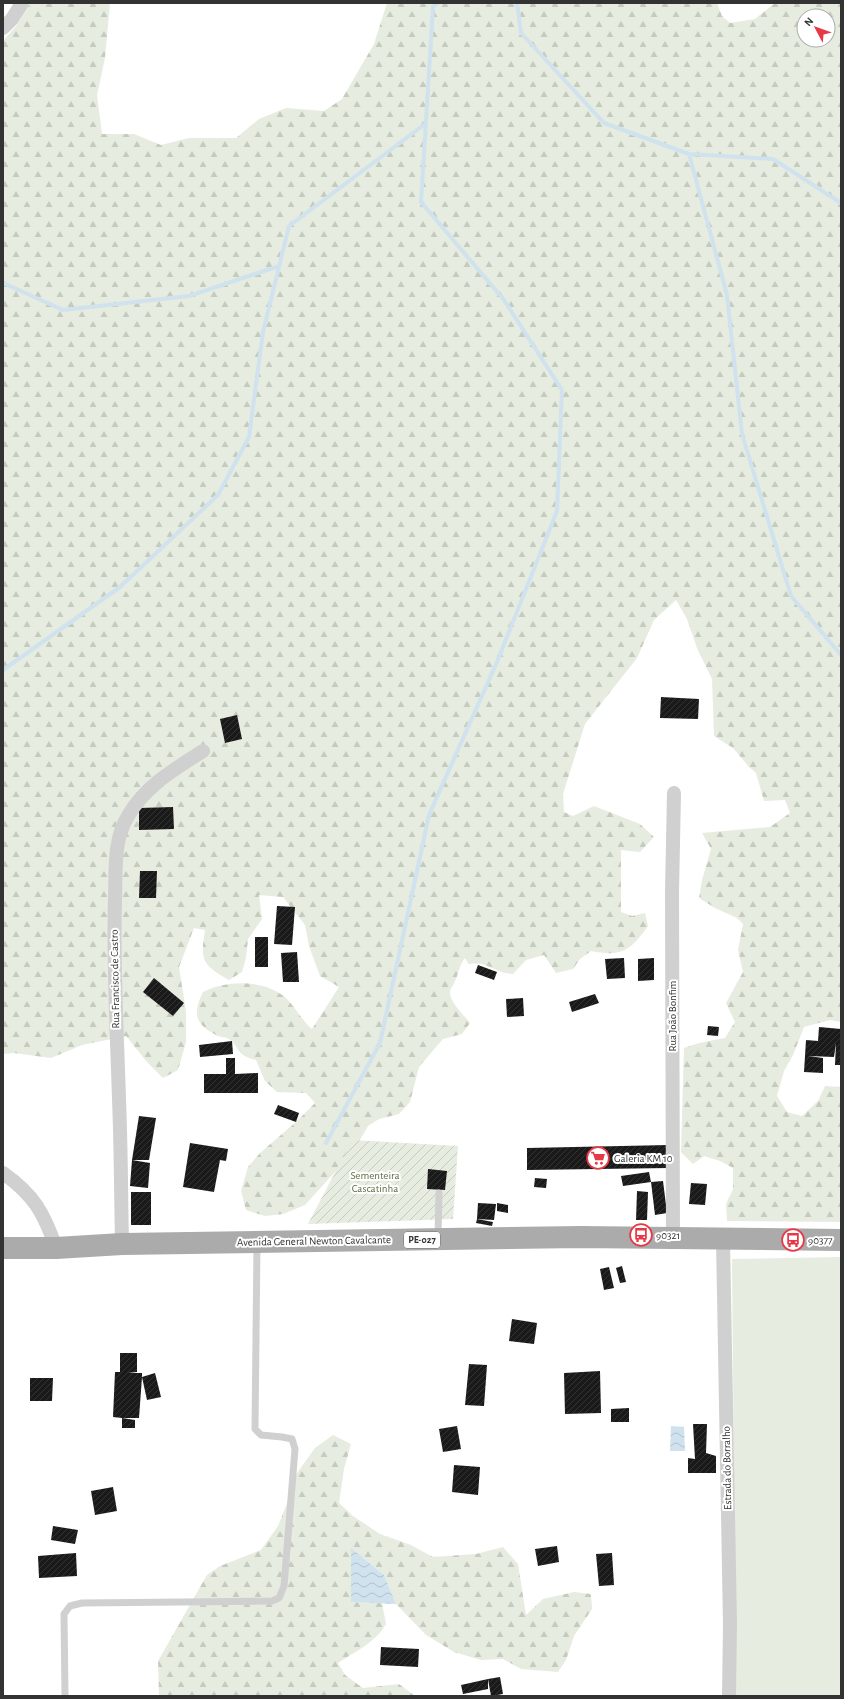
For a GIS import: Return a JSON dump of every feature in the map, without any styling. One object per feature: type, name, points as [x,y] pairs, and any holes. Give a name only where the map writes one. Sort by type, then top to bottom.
[{"type":"main road","name":"Avenida General Newton Cavalcante","points":[[3,1248],[56,1248],[122,1244],[581,1237],[723,1240],[841,1240]]},
{"type":"street","points":[[3,28],[12,19],[22,3]]},
{"type":"street","name":"Rua Francisco de Castro","points":[[122,1244],[119,1099],[113,940],[118,843],[128,816],[140,799],[168,774],[203,751]]},
{"type":"street","name":"Rua João Bonfim","points":[[673,1238],[672,892],[674,793]]},
{"type":"street","points":[[3,1173],[32,1198],[48,1225],[56,1248]]},
{"type":"street","name":"Estrada do Borralho","points":[[723,1240],[730,1624],[729,1696]]},
{"type":"lane","points":[[438,1240],[439,1193]]},
{"type":"lane","points":[[65,1696],[64,1614],[70,1606],[82,1603],[272,1601],[279,1598],[284,1586],[295,1450],[292,1439],[261,1435],[255,1429],[257,1242]]},
{"type":"green space","points":[[30,3],[110,3],[105,58],[97,95],[102,134],[134,134],[161,145],[189,138],[236,138],[259,119],[286,108],[324,111],[342,99],[374,44],[387,3],[717,3],[722,16],[730,23],[755,19],[775,3],[841,3],[841,1022],[830,1020],[804,1027],[793,1055],[784,1071],[777,1096],[787,1112],[802,1116],[818,1101],[825,1086],[841,1087],[841,1222],[727,1221],[726,1204],[733,1189],[733,1168],[720,1161],[704,1156],[693,1164],[681,1152],[684,1048],[699,1043],[725,1038],[735,1022],[726,1003],[743,972],[738,950],[743,924],[737,918],[715,908],[699,898],[702,880],[711,849],[702,833],[770,827],[790,813],[785,800],[764,801],[756,773],[733,748],[714,736],[712,679],[697,648],[687,619],[676,600],[654,620],[637,658],[585,724],[563,794],[564,812],[573,816],[594,806],[640,824],[654,837],[640,852],[621,850],[621,912],[632,916],[645,913],[648,926],[636,941],[624,950],[610,953],[591,951],[580,959],[573,969],[556,973],[544,955],[526,960],[513,974],[501,972],[481,964],[469,964],[465,958],[461,963],[450,992],[450,996],[454,1004],[470,1023],[462,1034],[443,1039],[419,1067],[410,1102],[399,1114],[379,1119],[368,1126],[353,1152],[305,1205],[283,1214],[265,1216],[246,1210],[241,1191],[248,1167],[260,1153],[296,1122],[315,1103],[306,1093],[277,1092],[265,1081],[256,1060],[243,1055],[234,1043],[225,1037],[218,1036],[209,1031],[200,1022],[197,1011],[203,992],[223,985],[246,983],[268,987],[286,998],[312,1029],[339,987],[320,976],[309,946],[305,925],[283,897],[259,895],[262,919],[248,939],[246,958],[242,972],[229,980],[213,970],[205,961],[203,955],[203,940],[205,930],[194,928],[179,967],[186,1012],[186,1042],[178,1070],[163,1078],[147,1062],[126,1036],[82,1045],[51,1058],[14,1053],[3,1054],[3,41],[17,25]]},
{"type":"green space","name":"Sementeira Cascatinha","points":[[352,1140],[458,1146],[453,1219],[308,1224]]},
{"type":"green space","points":[[841,1257],[841,1696],[736,1696],[732,1259]]},
{"type":"green space","points":[[333,1435],[351,1444],[344,1469],[339,1503],[353,1516],[380,1534],[411,1545],[433,1557],[476,1554],[503,1547],[518,1564],[526,1615],[543,1599],[574,1592],[591,1594],[592,1609],[574,1636],[566,1660],[558,1672],[521,1669],[503,1659],[481,1660],[454,1652],[426,1635],[396,1604],[384,1575],[352,1549],[351,1602],[382,1603],[386,1624],[382,1631],[371,1642],[338,1663],[345,1675],[363,1688],[399,1684],[415,1696],[159,1696],[158,1661],[207,1575],[220,1566],[261,1550],[278,1526],[288,1501],[295,1476],[315,1448]]},
{"type":"water","points":[[671,1426],[684,1427],[685,1451],[670,1451]]},
{"type":"water","points":[[351,1548],[384,1575],[396,1604],[351,1602]]},
{"type":"building","points":[[661,697],[699,699],[698,719],[660,718]]},
{"type":"building","points":[[237,715],[242,739],[225,743],[220,719]]},
{"type":"building","points":[[173,807],[174,829],[139,830],[139,808]]},
{"type":"building","points":[[140,871],[157,871],[156,898],[139,898]]},
{"type":"building","points":[[277,906],[295,907],[292,945],[274,944]]},
{"type":"building","points":[[255,937],[268,937],[268,967],[255,967]]},
{"type":"building","points":[[297,952],[299,982],[283,982],[281,953]]},
{"type":"building","points":[[624,958],[625,978],[607,979],[605,959]]},
{"type":"building","points":[[654,958],[654,980],[638,981],[638,959]]},
{"type":"building","points":[[478,965],[497,972],[494,980],[475,973]]},
{"type":"building","points":[[154,978],[184,1003],[173,1016],[143,992]]},
{"type":"building","points":[[595,994],[599,1003],[572,1012],[569,1002]]},
{"type":"building","points":[[523,998],[524,1016],[507,1017],[506,999]]},
{"type":"building","points":[[708,1026],[719,1027],[718,1036],[707,1035]]},
{"type":"building","points":[[819,1027],[841,1029],[841,1065],[835,1065],[836,1043],[834,1057],[808,1056],[823,1058],[823,1073],[804,1072],[806,1040],[818,1041]]},
{"type":"building","points":[[232,1041],[233,1054],[200,1057],[199,1045]]},
{"type":"building","points":[[226,1058],[235,1058],[235,1074],[258,1073],[258,1093],[204,1093],[204,1074],[226,1074]]},
{"type":"building","points":[[278,1105],[299,1113],[296,1122],[274,1114]]},
{"type":"building","points":[[139,1116],[156,1118],[149,1160],[132,1160]]},
{"type":"building","points":[[190,1143],[228,1149],[226,1161],[220,1160],[214,1192],[183,1187]]},
{"type":"building","name":"Galeria KM 10","points":[[669,1145],[669,1168],[527,1170],[527,1148]]},
{"type":"building","points":[[132,1160],[150,1163],[148,1188],[130,1186]]},
{"type":"building","points":[[428,1169],[447,1171],[445,1190],[427,1189]]},
{"type":"building","points":[[649,1172],[651,1182],[623,1186],[621,1176]]},
{"type":"building","points":[[535,1178],[547,1179],[546,1188],[534,1187]]},
{"type":"building","points":[[663,1181],[667,1213],[655,1215],[651,1182]]},
{"type":"building","points":[[691,1183],[707,1184],[705,1205],[689,1204]]},
{"type":"building","points":[[637,1191],[648,1192],[647,1220],[636,1220]]},
{"type":"building","points":[[131,1192],[151,1192],[151,1225],[131,1225]]},
{"type":"building","points":[[478,1203],[496,1204],[494,1220],[477,1219]]},
{"type":"building","points":[[497,1203],[508,1205],[508,1213],[497,1211]]},
{"type":"building","points":[[477,1219],[493,1222],[492,1226],[476,1223]]},
{"type":"building","points":[[622,1266],[626,1282],[620,1283],[616,1268]]},
{"type":"building","points":[[609,1267],[614,1288],[604,1290],[600,1269]]},
{"type":"building","points":[[512,1319],[537,1323],[534,1344],[509,1341]]},
{"type":"building","points":[[120,1353],[137,1353],[137,1372],[128,1373],[142,1373],[139,1418],[113,1417],[115,1372],[120,1372]]},
{"type":"building","points":[[469,1364],[487,1365],[484,1406],[465,1405]]},
{"type":"building","points":[[600,1371],[601,1413],[565,1414],[564,1373]]},
{"type":"building","points":[[155,1373],[161,1397],[147,1400],[142,1377]]},
{"type":"building","points":[[30,1378],[53,1378],[52,1401],[30,1401]]},
{"type":"building","points":[[629,1408],[629,1422],[611,1422],[611,1409]]},
{"type":"building","points":[[122,1418],[135,1420],[135,1428],[122,1428]]},
{"type":"building","points":[[693,1424],[707,1424],[706,1453],[716,1456],[716,1473],[688,1473],[688,1458],[695,1459]]},
{"type":"building","points":[[457,1426],[461,1449],[443,1452],[439,1429]]},
{"type":"building","points":[[454,1465],[480,1467],[478,1495],[452,1492]]},
{"type":"building","points":[[113,1487],[117,1511],[95,1515],[91,1491]]},
{"type":"building","points":[[53,1526],[78,1530],[75,1544],[51,1540]]},
{"type":"building","points":[[557,1546],[559,1562],[538,1566],[535,1549]]},
{"type":"building","points":[[76,1553],[77,1576],[39,1578],[38,1556]]},
{"type":"building","points":[[612,1553],[614,1585],[599,1586],[596,1554]]},
{"type":"building","points":[[381,1647],[419,1649],[418,1667],[380,1665]]},
{"type":"building","points":[[500,1677],[503,1694],[491,1696],[488,1679]]},
{"type":"building","points":[[488,1679],[488,1689],[463,1694],[461,1685]]},
{"type":"waterway","points":[[326,1143],[380,1043],[429,815],[497,662],[557,511],[562,390],[504,300],[421,202],[433,7],[437,3]]},
{"type":"waterway","points":[[517,3],[521,33],[604,123],[689,154],[773,159],[841,203]]},
{"type":"waterway","points":[[3,670],[120,587],[218,495],[249,437],[263,332],[289,226],[425,124]]},
{"type":"waterway","points":[[689,154],[727,295],[742,434],[791,596],[841,655]]},
{"type":"waterway","points":[[3,283],[63,310],[189,296],[279,266]]},
{"type":"place","name":"Galeria KM 10","points":[[598,1158]]},
{"type":"place","name":"90321","points":[[641,1235]]},
{"type":"place","name":"90377","points":[[793,1240]]}]
